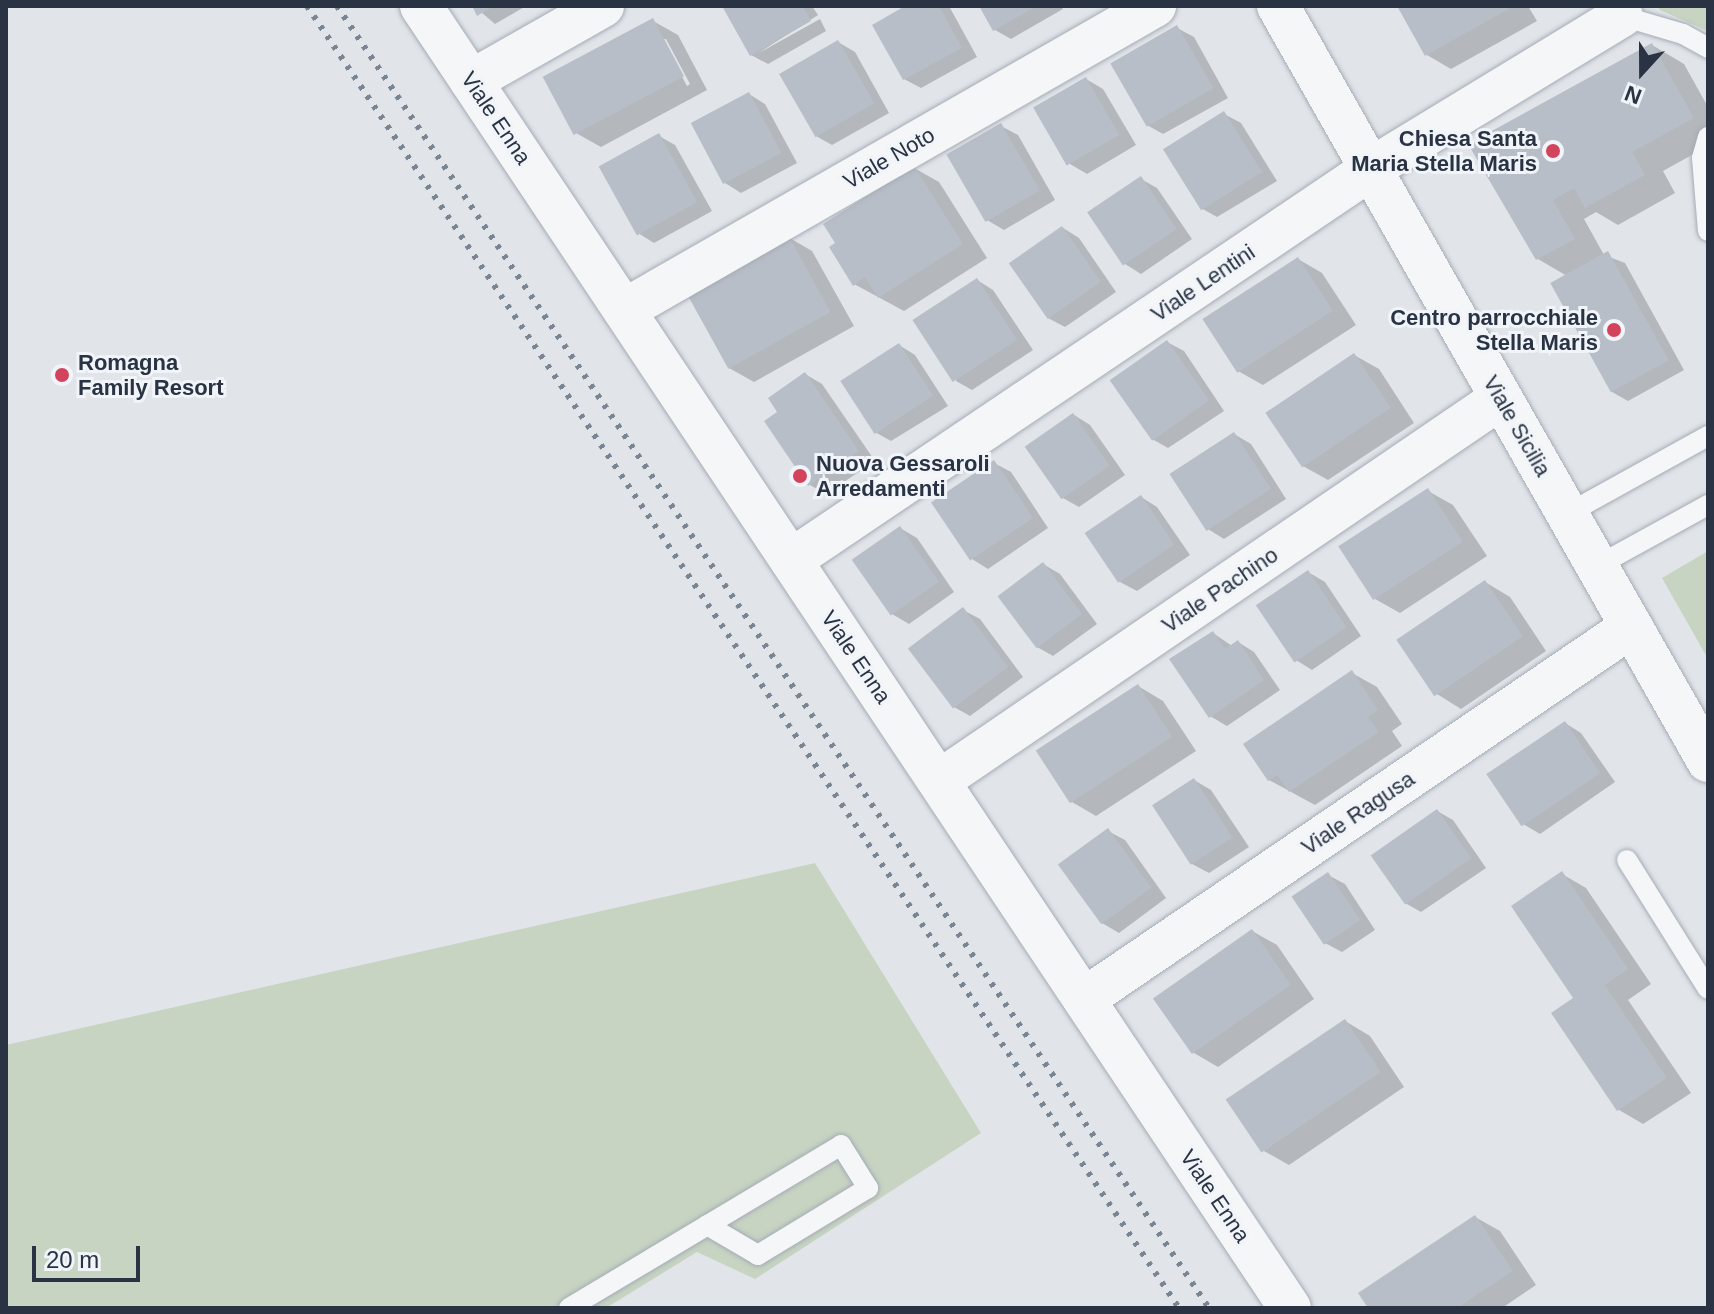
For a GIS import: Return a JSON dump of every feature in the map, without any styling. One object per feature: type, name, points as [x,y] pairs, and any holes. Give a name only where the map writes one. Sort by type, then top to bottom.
[{"type":"street","name":"Viale Enna","points":[[421,6],[1290,1308]]},
{"type":"street","points":[[471,81],[603,6]]},
{"type":"street","name":"Viale Noto","points":[[624,310],[1155,6]]},
{"type":"street","name":"Viale Sicilia","points":[[1278,6],[1708,761]]},
{"type":"street","name":"Viale Lentini","points":[[791,560],[1371,170],[1622,16]]},
{"type":"street","name":"Viale Pachino","points":[[939,781],[1501,398]]},
{"type":"street","name":"Viale Ragusa","points":[[1084,999],[1631,627]]},
{"type":"lane","points":[[1622,16],[1683,34],[1708,48]]},
{"type":"lane","points":[[1708,137],[1702,158],[1708,231]]},
{"type":"lane","points":[[1567,514],[1708,436]]},
{"type":"lane","points":[[1597,566],[1708,505]]},
{"type":"lane","points":[[1627,860],[1708,989]]},
{"type":"lane","points":[[569,1308],[707,1225],[841,1145],[868,1188],[758,1255],[707,1225]]},
{"type":"green space","points":[[1657,6],[1708,6],[1708,31],[1660,10]]},
{"type":"green space","points":[[1708,551],[1708,659],[1662,578]]},
{"type":"green space","points":[[815,863],[981,1133],[755,1279],[697,1252],[606,1308],[6,1308],[6,1045]]},
{"type":"building","points":[[472,6],[494,6],[477,16]]},
{"type":"building","points":[[722,6],[803,6],[811,21],[750,56]]},
{"type":"building","points":[[905,6],[939,6],[962,48],[903,80],[872,25]]},
{"type":"building","points":[[979,6],[1037,6],[993,31]]},
{"type":"building","points":[[1397,6],[1514,6],[1425,56]]},
{"type":"building","points":[[653,18],[684,76],[574,135],[543,77]]},
{"type":"building","points":[[1177,25],[1214,88],[1147,127],[1110,64]]},
{"type":"building","points":[[838,40],[874,103],[816,137],[779,74]]},
{"type":"building","name":"Chiesa Santa Maria Stella Maris","points":[[1652,43],[1694,118],[1632,152],[1645,175],[1585,208],[1574,188],[1553,200],[1575,239],[1536,260],[1468,144]]},
{"type":"building","points":[[1086,77],[1120,135],[1067,166],[1033,108]]},
{"type":"building","points":[[749,92],[781,153],[723,184],[691,123]]},
{"type":"building","points":[[1224,111],[1262,172],[1201,210],[1163,149]]},
{"type":"building","points":[[1001,123],[1040,191],[985,222],[946,154]]},
{"type":"building","points":[[659,133],[697,202],[637,236],[599,166]]},
{"type":"building","points":[[914,166],[963,244],[878,298],[865,277],[853,286],[829,247],[835,243],[823,224]]},
{"type":"building","points":[[1141,176],[1177,229],[1123,265],[1087,212]]},
{"type":"building","points":[[1062,226],[1101,282],[1048,319],[1009,263]]},
{"type":"building","points":[[788,235],[831,312],[728,369],[686,292]]},
{"type":"building","name":"Centro parrocchiale Stella Maris","points":[[1608,251],[1669,360],[1611,392],[1550,283]]},
{"type":"building","points":[[1298,257],[1333,311],[1237,373],[1202,319]]},
{"type":"building","points":[[977,278],[1017,340],[953,382],[912,320]]},
{"type":"building","points":[[1167,340],[1209,401],[1152,441],[1110,380]]},
{"type":"building","points":[[899,343],[933,396],[875,434],[840,381]]},
{"type":"building","points":[[1354,353],[1391,408],[1302,468],[1265,413]]},
{"type":"building","points":[[805,372],[859,451],[808,486],[764,421],[777,412],[768,398]]},
{"type":"building","points":[[1073,413],[1110,465],[1061,499],[1025,447]]},
{"type":"building","points":[[1234,432],[1271,489],[1206,531],[1169,474]]},
{"type":"building","points":[[994,460],[1033,518],[970,561],[931,502]]},
{"type":"building","points":[[1428,488],[1463,542],[1373,600],[1338,546]]},
{"type":"building","points":[[1141,495],[1175,545],[1118,583],[1085,533]]},
{"type":"building","points":[[900,526],[939,582],[891,616],[852,560]]},
{"type":"building","points":[[1043,562],[1082,614],[1037,648],[997,596]]},
{"type":"building","points":[[1308,570],[1347,627],[1294,662],[1256,605]]},
{"type":"building","points":[[1485,580],[1523,636],[1434,696],[1396,640]]},
{"type":"building","points":[[963,607],[1008,667],[953,708],[908,649]]},
{"type":"building","points":[[1213,631],[1225,649],[1238,640],[1264,680],[1209,718],[1169,659]]},
{"type":"building","points":[[1352,670],[1378,710],[1368,717],[1379,732],[1289,792],[1277,775],[1268,781],[1243,744]]},
{"type":"building","points":[[1138,684],[1172,737],[1070,803],[1036,750]]},
{"type":"building","points":[[1565,721],[1600,773],[1521,826],[1486,774]]},
{"type":"building","points":[[1194,778],[1233,838],[1191,865],[1152,805]]},
{"type":"building","points":[[1437,809],[1471,858],[1405,905],[1371,855]]},
{"type":"building","points":[[1108,828],[1151,888],[1101,924],[1058,864]]},
{"type":"building","points":[[1562,871],[1628,969],[1605,985],[1667,1078],[1617,1111],[1551,1013],[1573,998],[1511,906]]},
{"type":"building","points":[[1328,872],[1360,920],[1324,945],[1292,897]]},
{"type":"building","points":[[1252,929],[1291,985],[1192,1054],[1153,998]]},
{"type":"building","points":[[1345,1019],[1381,1072],[1261,1153],[1226,1100]]},
{"type":"building","points":[[1475,1215],[1513,1271],[1457,1308],[1368,1308],[1358,1293]]},
{"type":"railway","points":[[307,6],[1179,1308]]},
{"type":"railway","points":[[337,6],[1209,1308]]},
{"type":"place","name":"Chiesa Santa Maria Stella Maris","points":[[1553,151]]},
{"type":"place","name":"Centro parrocchiale Stella Maris","points":[[1614,330]]},
{"type":"place","name":"Romagna Family Resort","points":[[62,375]]},
{"type":"place","name":"Nuova Gessaroli Arredamenti","points":[[800,476]]}]
